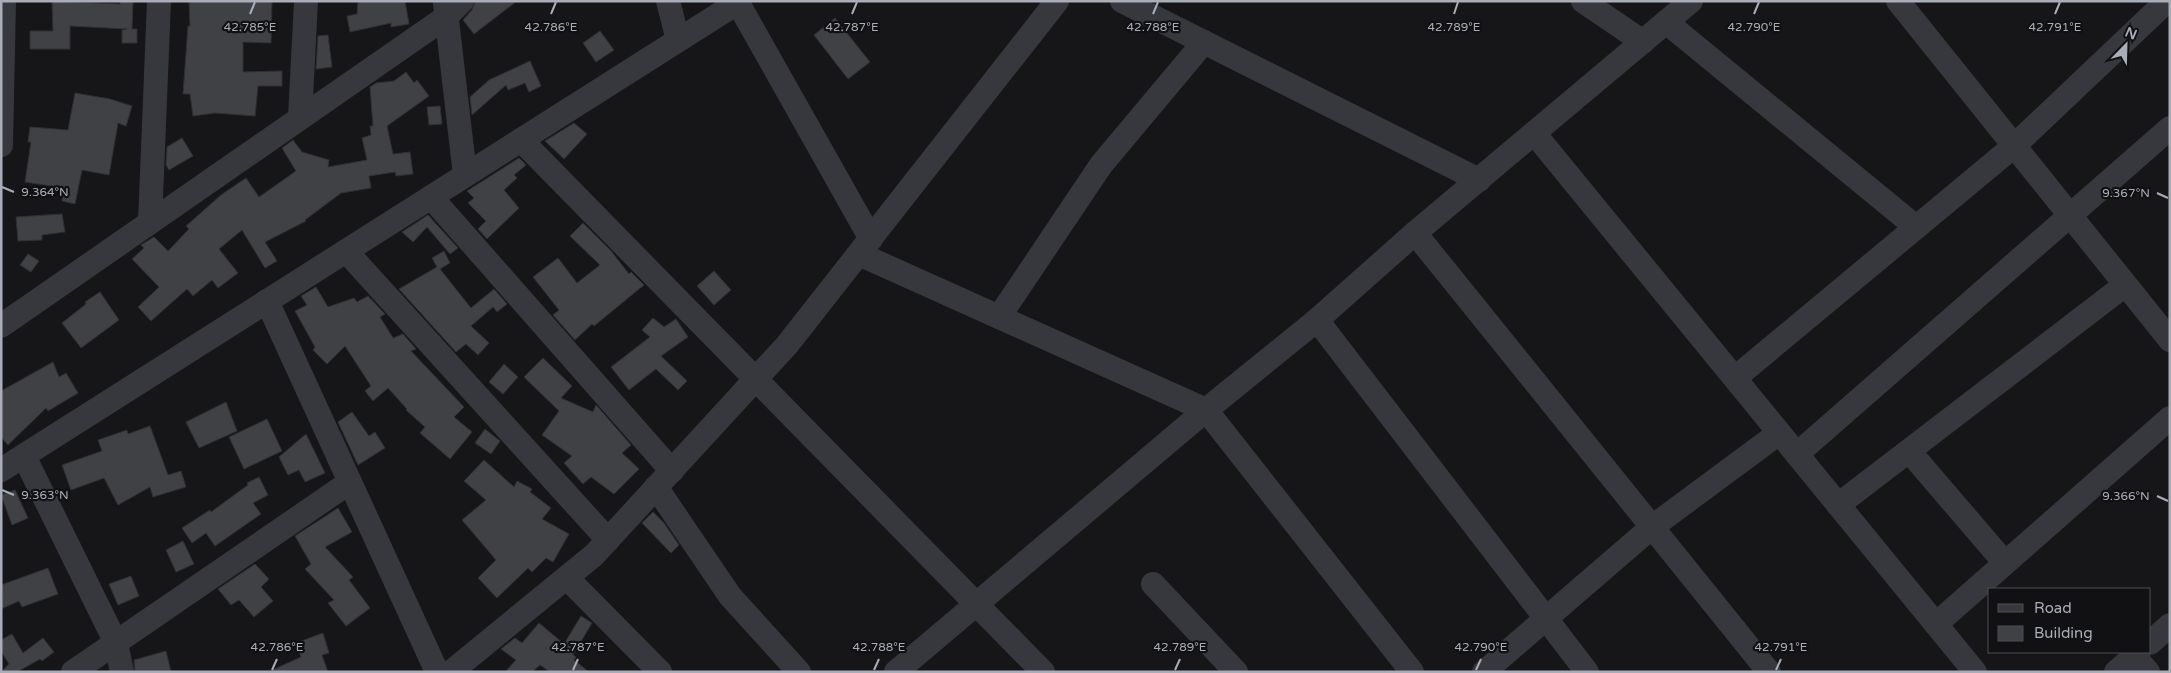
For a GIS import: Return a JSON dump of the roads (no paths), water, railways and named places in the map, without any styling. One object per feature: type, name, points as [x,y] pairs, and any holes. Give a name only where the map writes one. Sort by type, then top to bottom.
[{"type":"street","points":[[1,145],[4,1]]},
{"type":"street","points":[[150,222],[159,1]]},
{"type":"street","points":[[300,117],[306,1]]},
{"type":"street","points":[[668,1],[678,40]]},
{"type":"street","points":[[451,672],[594,555],[787,345],[1057,1]]},
{"type":"street","points":[[1122,1],[1479,180]]},
{"type":"street","points":[[1582,1],[1643,42]]},
{"type":"street","points":[[896,672],[1206,410],[1317,320],[1415,233],[1691,1]]},
{"type":"street","points":[[1898,1],[2170,340]]},
{"type":"street","points":[[1734,378],[2014,146],[2167,1]]},
{"type":"street","points":[[1,470],[739,2],[865,247],[999,317],[1206,410],[1412,672]]},
{"type":"street","points":[[1,326],[300,117],[451,6]]},
{"type":"street","points":[[451,6],[465,175]]},
{"type":"street","points":[[1666,22],[1916,227]]},
{"type":"street","points":[[999,317],[1101,166],[1204,42]]},
{"type":"street","points":[[1797,454],[2170,128]]},
{"type":"street","points":[[1534,133],[1975,672]]},
{"type":"street","points":[[521,140],[1044,672]]},
{"type":"street","points":[[431,197],[664,479],[730,596],[799,672]]},
{"type":"street","points":[[1415,233],[1769,672]]},
{"type":"street","points":[[346,251],[608,540]]},
{"type":"street","points":[[1838,505],[2125,285]]},
{"type":"street","points":[[267,301],[437,672]]},
{"type":"street","points":[[1317,320],[1587,672]]},
{"type":"street","points":[[1936,624],[2170,418]]},
{"type":"street","points":[[1484,672],[1652,527],[1779,433]]},
{"type":"street","points":[[1909,451],[2005,563]]},
{"type":"street","points":[[24,456],[116,643],[122,672]]},
{"type":"street","points":[[73,672],[350,482]]},
{"type":"street","points":[[567,578],[660,672]]},
{"type":"street","points":[[1153,584],[1236,672]]},
{"type":"street","points":[[2151,647],[2170,625]]},
{"type":"street","points":[[2116,672],[2143,656]]}]
